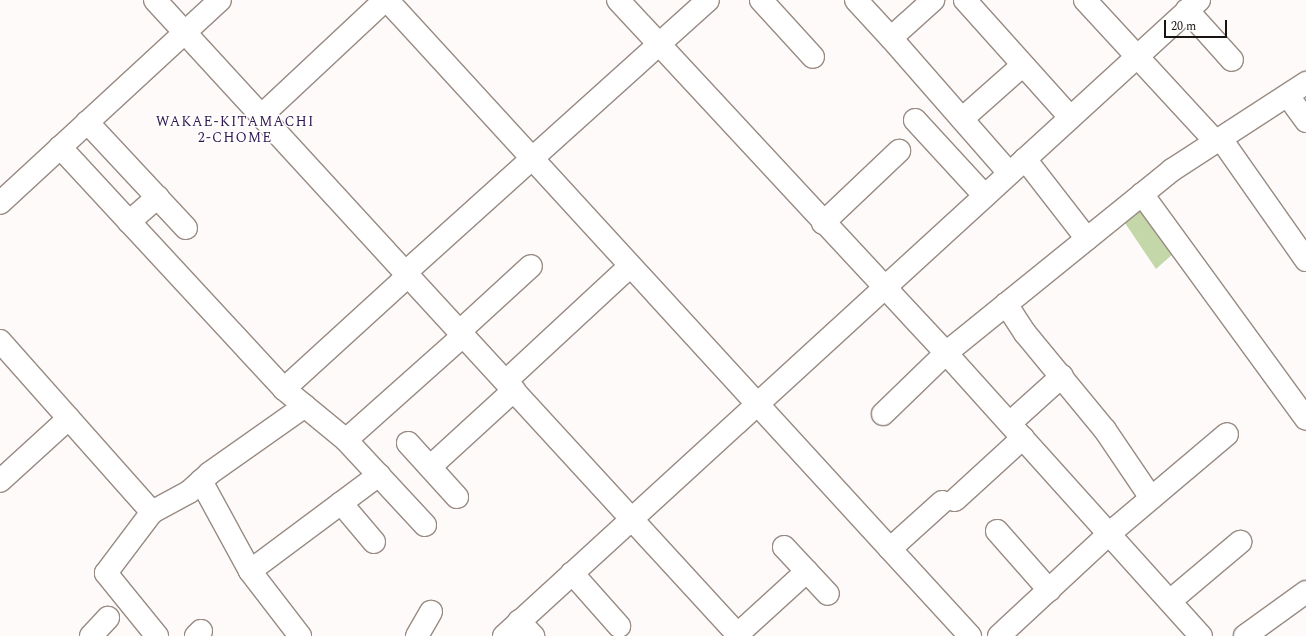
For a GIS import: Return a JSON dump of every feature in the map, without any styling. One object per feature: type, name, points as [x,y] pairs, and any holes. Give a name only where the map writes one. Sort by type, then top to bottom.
[{"type":"street","points":[[155,0],[408,273],[738,635],[807,571]]},
{"type":"street","points":[[0,203],[220,0]]},
{"type":"street","points":[[618,0],[884,289],[1017,430],[1201,636]]},
{"type":"street","points":[[284,389],[532,159],[708,0]]},
{"type":"street","points":[[761,0],[813,56]]},
{"type":"street","points":[[856,0],[962,119],[1017,166],[1087,239]]},
{"type":"street","points":[[891,38],[933,0]]},
{"type":"street","points":[[965,0],[1070,117]]},
{"type":"street","points":[[1085,0],[1136,56],[1219,141],[1306,260]]},
{"type":"street","points":[[262,116],[393,2],[532,159],[970,636]]},
{"type":"street","points":[[519,631],[572,573],[1195,3],[1232,60]]},
{"type":"street","points":[[962,119],[1023,65]]},
{"type":"street","points":[[883,414],[946,353],[1172,170],[1219,141],[1306,83]]},
{"type":"street","points":[[1288,96],[1306,121]]},
{"type":"street","points":[[915,120],[984,196]]},
{"type":"street","points":[[87,122],[186,228]]},
{"type":"street","points":[[60,147],[284,389],[346,440],[425,525]]},
{"type":"street","points":[[823,223],[899,151]]},
{"type":"street","points":[[1142,194],[1306,419]]},
{"type":"street","points":[[129,222],[158,197]]},
{"type":"street","points":[[346,440],[462,333],[531,266]]},
{"type":"street","points":[[430,467],[630,266]]},
{"type":"street","points":[[1006,304],[1025,333],[1105,430],[1151,498]]},
{"type":"street","points":[[0,341],[152,512]]},
{"type":"street","points":[[890,550],[948,501],[1017,430],[1062,376]]},
{"type":"street","points":[[157,636],[106,573],[152,512],[189,492],[201,481],[305,406]]},
{"type":"street","points":[[0,481],[69,418]]},
{"type":"street","points":[[999,636],[1110,533],[1227,434]]},
{"type":"street","points":[[408,443],[457,497]]},
{"type":"street","points":[[250,571],[378,475]]},
{"type":"street","points":[[201,481],[250,571],[300,636]]},
{"type":"street","points":[[341,503],[374,542]]},
{"type":"street","points":[[997,531],[1049,590]]},
{"type":"street","points":[[1170,601],[1240,542]]},
{"type":"street","points":[[784,547],[828,594]]},
{"type":"street","points":[[572,573],[619,626]]},
{"type":"street","points":[[1245,636],[1306,592]]},
{"type":"street","points":[[417,636],[431,612]]},
{"type":"street","points":[[91,636],[108,618]]},
{"type":"green space","points":[[1142,207],[1174,253],[1156,269],[1125,223]]},
{"type":"district","name":"WAKAE-KITAMACHI 2-CHOME","points":[[235,130]]}]
